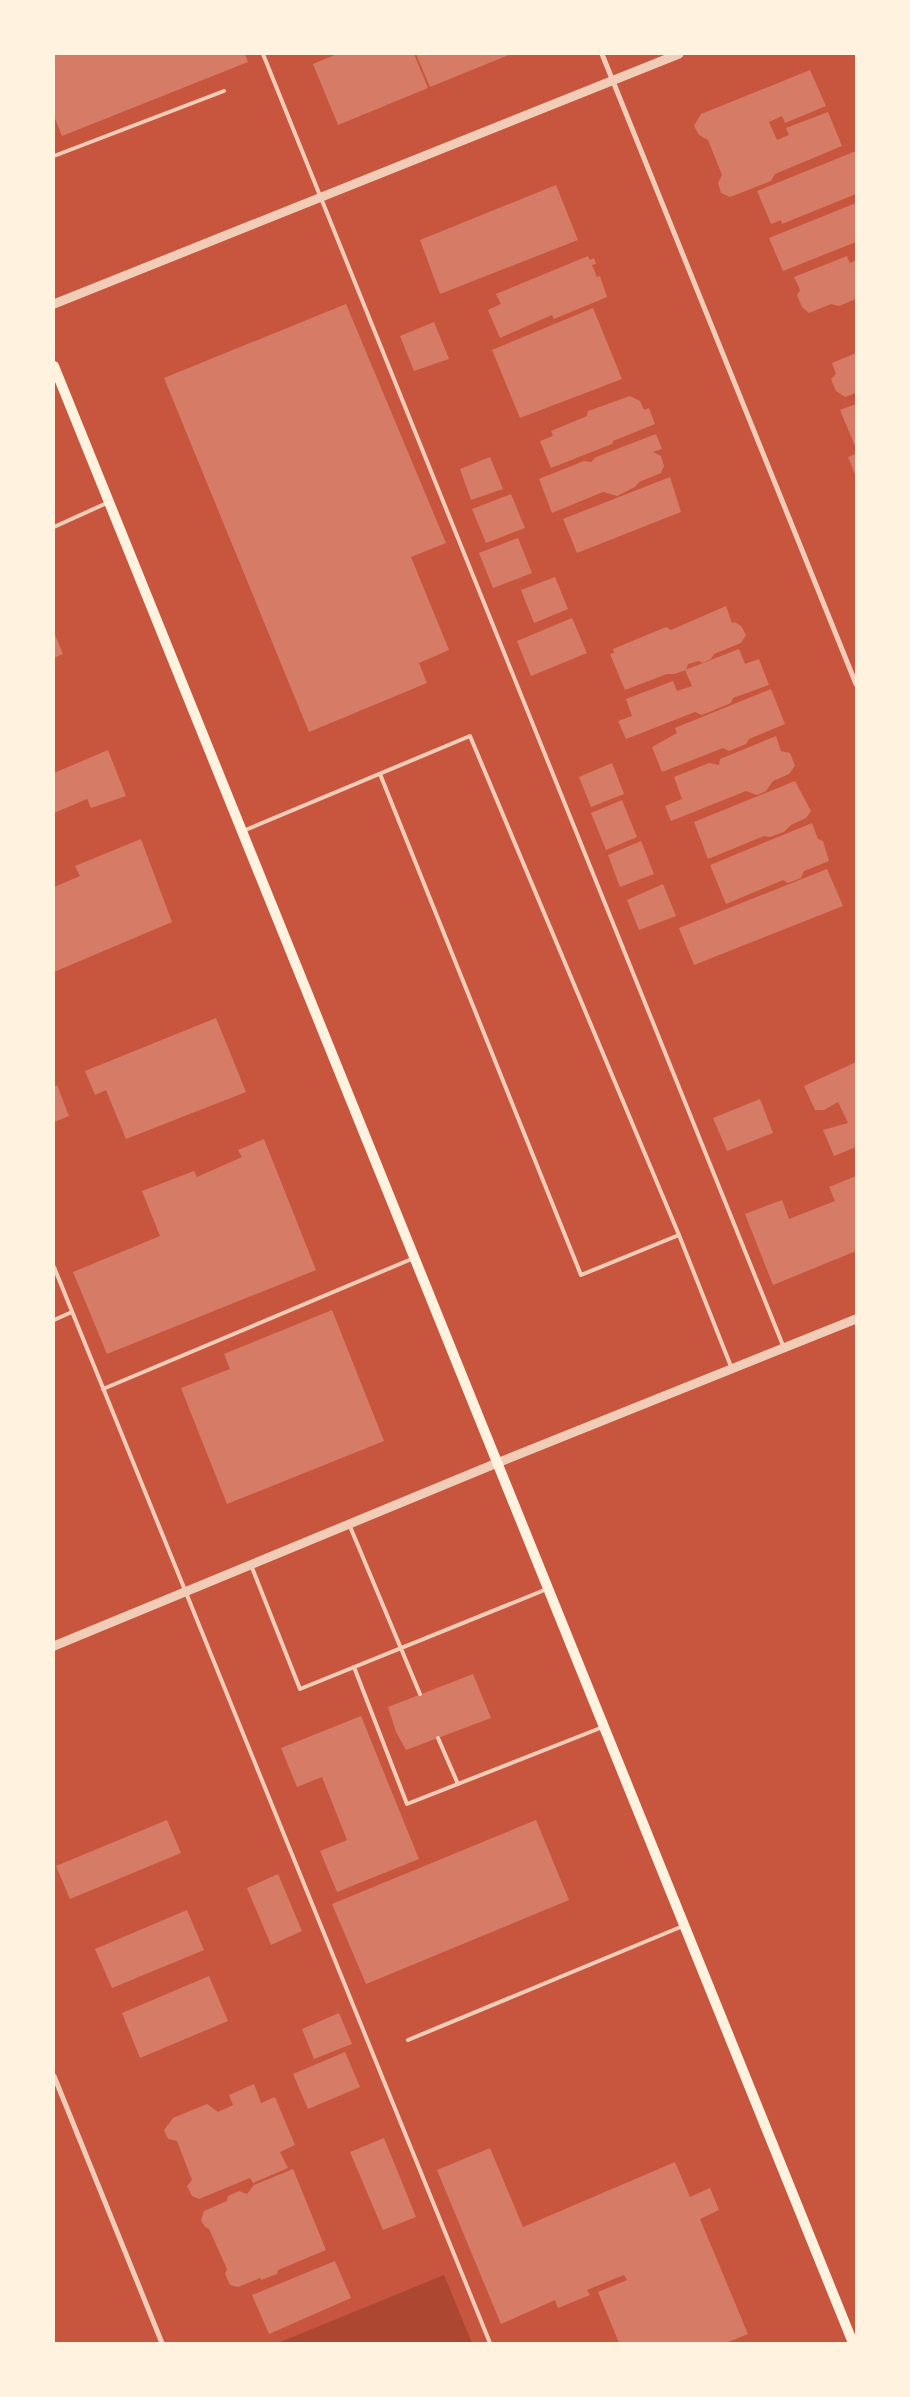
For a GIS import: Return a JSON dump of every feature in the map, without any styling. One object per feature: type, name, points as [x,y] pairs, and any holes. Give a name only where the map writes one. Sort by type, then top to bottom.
[{"type":"main road","points":[[54,366],[853,2343]]},
{"type":"street","points":[[602,54],[856,684]]},
{"type":"street","points":[[54,304],[679,54]]},
{"type":"street","points":[[54,1646],[497,1463],[856,1320]]},
{"type":"street","points":[[54,2076],[162,2343]]},
{"type":"lane","points":[[263,54],[784,1348]]},
{"type":"lane","points":[[54,156],[224,91]]},
{"type":"lane","points":[[54,526],[110,502]]},
{"type":"lane","points":[[241,832],[470,736],[679,1235],[732,1369]]},
{"type":"lane","points":[[380,774],[581,1275],[679,1235]]},
{"type":"lane","points":[[103,1389],[414,1258]]},
{"type":"lane","points":[[54,1267],[490,2343]]},
{"type":"lane","points":[[54,1320],[72,1312]]},
{"type":"lane","points":[[349,1524],[420,1694]]},
{"type":"lane","points":[[250,1565],[300,1689],[548,1589]]},
{"type":"lane","points":[[354,1667],[407,1804],[603,1727]]},
{"type":"lane","points":[[438,1738],[458,1784]]},
{"type":"lane","points":[[408,2040],[684,1926]]},
{"type":"shaded area","points":[[444,2275],[472,2343],[278,2343]]},
{"type":"building","points":[[54,54],[245,54],[248,62],[62,136],[54,116]]},
{"type":"building","points":[[337,54],[414,54],[428,88],[338,125],[313,64]]},
{"type":"building","points":[[416,54],[511,54],[430,87]]},
{"type":"building","points":[[810,70],[826,106],[785,123],[782,116],[769,122],[777,140],[789,135],[786,128],[828,112],[842,146],[775,174],[771,181],[730,197],[721,193],[718,183],[722,175],[708,140],[699,135],[694,126],[701,114]]},
{"type":"building","points":[[856,151],[856,194],[782,224],[781,220],[771,224],[757,191]]},
{"type":"building","points":[[556,185],[578,240],[440,294],[420,240]]},
{"type":"building","points":[[856,203],[856,242],[783,271],[769,238]]},
{"type":"building","points":[[588,256],[590,260],[594,258],[596,264],[592,265],[597,277],[600,276],[607,297],[554,319],[552,315],[500,338],[488,310],[501,304],[496,294]]},
{"type":"building","points":[[847,256],[850,263],[856,260],[856,299],[839,306],[831,304],[809,313],[802,307],[797,295],[800,290],[794,277]]},
{"type":"building","points":[[346,304],[446,543],[411,557],[449,650],[419,663],[427,683],[309,732],[164,378]]},
{"type":"building","points":[[593,308],[622,379],[520,418],[492,350]]},
{"type":"building","points":[[434,322],[449,359],[414,371],[400,336]]},
{"type":"building","points":[[856,353],[856,393],[845,397],[836,391],[831,379],[836,374],[832,363]]},
{"type":"building","points":[[630,396],[640,401],[644,410],[649,408],[655,424],[613,441],[612,444],[551,468],[540,441],[553,436],[551,431],[587,416],[588,411]]},
{"type":"building","points":[[856,404],[856,445],[855,446],[840,410]]},
{"type":"building","points":[[656,434],[662,449],[653,452],[661,456],[664,466],[661,473],[639,482],[635,487],[617,496],[603,492],[552,513],[539,479],[584,461],[591,462],[596,457]]},
{"type":"building","points":[[856,454],[856,477],[848,457]]},
{"type":"building","points":[[490,457],[503,489],[471,500],[460,469]]},
{"type":"building","points":[[670,477],[681,512],[577,553],[563,519]]},
{"type":"building","points":[[511,494],[525,528],[486,543],[472,509]]},
{"type":"building","points":[[518,538],[532,573],[493,588],[479,553]]},
{"type":"building","points":[[555,577],[568,609],[534,623],[521,590]]},
{"type":"building","points":[[726,606],[732,623],[735,622],[741,626],[746,635],[741,643],[714,654],[711,659],[702,663],[699,661],[688,664],[686,670],[667,674],[625,690],[610,654],[614,653],[613,649],[666,627],[671,630]]},
{"type":"building","points":[[572,618],[587,653],[531,676],[517,641]]},
{"type":"building","points":[[54,632],[63,654],[54,658]]},
{"type":"building","points":[[739,649],[745,664],[759,659],[769,685],[733,698],[731,703],[702,715],[695,712],[626,739],[618,721],[632,716],[626,699],[673,681],[677,691],[692,686],[685,670]]},
{"type":"building","points":[[771,689],[785,724],[749,739],[746,744],[729,751],[723,748],[662,772],[652,747],[677,733],[675,728]]},
{"type":"building","points":[[776,736],[781,751],[790,753],[795,766],[789,774],[773,781],[766,791],[757,795],[746,791],[671,821],[665,806],[682,799],[674,777],[709,763],[719,765],[720,759]]},
{"type":"building","points":[[108,750],[126,796],[91,808],[87,799],[54,813],[54,773]]},
{"type":"building","points":[[612,763],[624,794],[591,807],[579,777]]},
{"type":"building","points":[[795,781],[811,811],[806,818],[791,825],[784,832],[770,837],[764,836],[708,859],[694,822]]},
{"type":"building","points":[[622,800],[637,837],[606,850],[591,813]]},
{"type":"building","points":[[812,823],[818,839],[823,841],[829,861],[804,871],[801,878],[788,883],[783,880],[726,904],[710,865]]},
{"type":"building","points":[[141,839],[172,922],[54,972],[54,887],[80,876],[75,866]]},
{"type":"building","points":[[641,841],[654,874],[620,887],[608,855]]},
{"type":"building","points":[[827,869],[843,906],[694,965],[679,928]]},
{"type":"building","points":[[663,884],[676,916],[639,930],[627,900]]},
{"type":"building","points":[[216,1018],[246,1092],[126,1139],[106,1090],[95,1095],[85,1071]]},
{"type":"building","points":[[856,1062],[856,1147],[834,1156],[823,1130],[848,1123],[838,1102],[824,1110],[815,1110],[804,1086]]},
{"type":"building","points":[[57,1085],[69,1116],[54,1122],[54,1087]]},
{"type":"building","points":[[760,1099],[773,1133],[727,1151],[713,1118]]},
{"type":"building","points":[[264,1139],[316,1270],[107,1354],[73,1272],[160,1236],[142,1191],[194,1171],[197,1177],[242,1157],[238,1150]]},
{"type":"building","points":[[856,1176],[856,1251],[773,1285],[745,1214],[782,1200],[789,1219],[835,1201],[829,1187]]},
{"type":"building","points":[[332,1310],[384,1441],[227,1504],[181,1388],[230,1369],[224,1354]]},
{"type":"building","points":[[473,1674],[491,1718],[406,1750],[396,1732],[388,1707]]},
{"type":"building","points":[[361,1716],[419,1859],[337,1892],[320,1851],[347,1840],[322,1777],[297,1787],[281,1748]]},
{"type":"building","points":[[167,1820],[181,1853],[70,1899],[56,1866]]},
{"type":"building","points":[[536,1820],[569,1900],[366,1984],[332,1904]]},
{"type":"building","points":[[278,1874],[302,1931],[271,1945],[247,1888]]},
{"type":"building","points":[[187,1910],[204,1950],[112,1988],[95,1949]]},
{"type":"building","points":[[209,1976],[228,2021],[140,2058],[122,2013]]},
{"type":"building","points":[[339,2013],[352,2044],[314,2059],[302,2029]]},
{"type":"building","points":[[345,2052],[360,2087],[308,2109],[293,2074]]},
{"type":"building","points":[[254,2084],[261,2103],[275,2097],[295,2145],[280,2152],[288,2168],[253,2183],[250,2178],[199,2199],[192,2196],[187,2186],[192,2180],[177,2141],[168,2139],[164,2130],[173,2118],[207,2104],[218,2112],[233,2105],[229,2095]]},
{"type":"building","points":[[384,2138],[416,2217],[383,2230],[350,2152]]},
{"type":"building","points":[[490,2148],[523,2227],[675,2162],[690,2197],[710,2188],[719,2210],[700,2219],[748,2334],[726,2343],[619,2343],[598,2292],[627,2280],[624,2275],[587,2290],[590,2295],[558,2308],[555,2300],[501,2324],[437,2170]]},
{"type":"building","points":[[293,2169],[326,2250],[278,2270],[277,2274],[261,2280],[260,2278],[238,2287],[230,2285],[225,2274],[227,2269],[209,2229],[205,2227],[201,2220],[204,2211],[227,2201],[228,2196],[239,2191],[247,2194],[254,2185]]},
{"type":"building","points":[[335,2261],[351,2298],[269,2334],[252,2295]]}]
